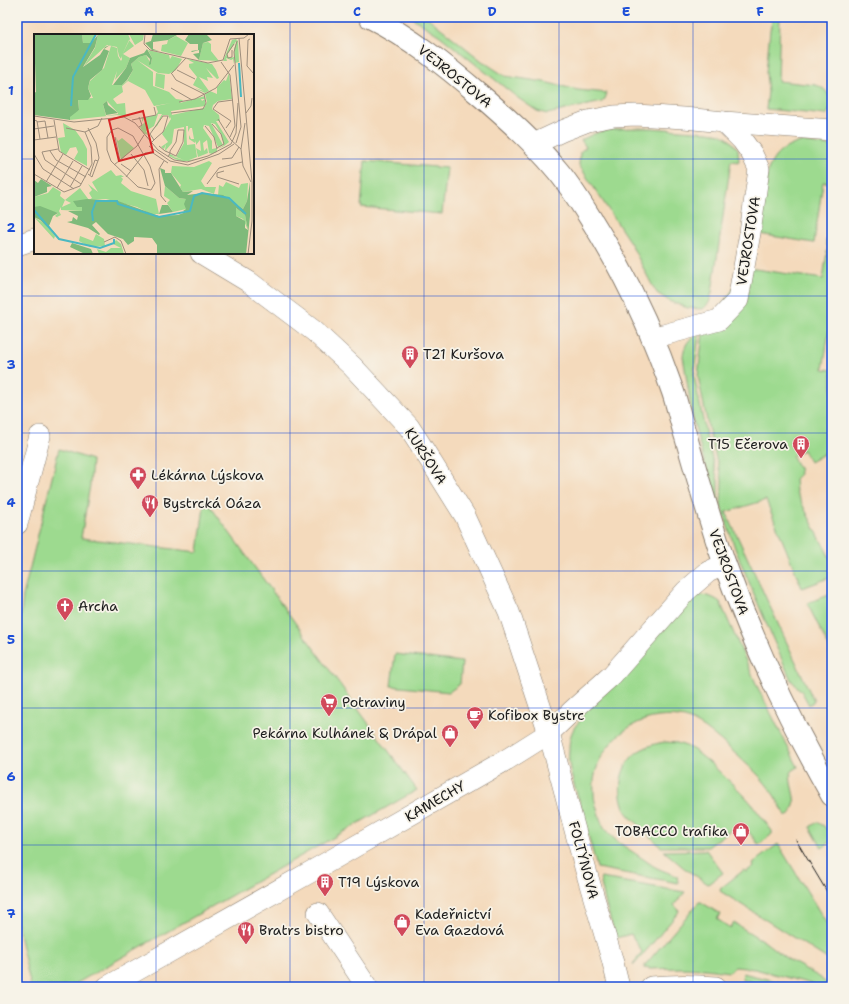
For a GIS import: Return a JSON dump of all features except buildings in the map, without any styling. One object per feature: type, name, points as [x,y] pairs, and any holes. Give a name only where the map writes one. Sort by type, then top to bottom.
[{"type":"street","name":"VEJROSTOVA","points":[[370,17],[381,22],[446,66],[506,117],[534,144],[558,171],[603,238],[629,288],[652,338],[673,394],[709,517],[725,564],[756,644],[792,721],[831,792]]},
{"type":"street","points":[[534,144],[588,121],[614,116],[636,115],[684,118],[832,130]]},
{"type":"street","name":"VEJROSTOVA","points":[[652,338],[719,320],[738,300],[750,233],[759,169],[752,154],[742,140],[724,122]]},
{"type":"street","points":[[17,246],[34,240]]},
{"type":"street","name":"KURŠOVA","points":[[203,254],[249,282],[314,331],[352,366],[408,427],[464,516],[509,612],[549,734]]},
{"type":"street","points":[[17,524],[40,436]]},
{"type":"street","name":"KAMECHY","points":[[107,987],[314,870],[549,734],[612,675],[686,592],[708,572],[725,564]]},
{"type":"street","name":"FOLTÝNOVA","points":[[549,734],[619,987]]},
{"type":"street","points":[[318,913],[367,987]]},
{"type":"street","points":[[651,987],[716,987]]},
{"type":"green space","points":[[411,17],[427,17],[482,61],[505,76],[544,82],[578,90],[607,93],[605,99],[602,102],[547,114],[537,111],[518,98],[440,36]]},
{"type":"green space","points":[[773,17],[780,17],[778,81],[820,86],[829,94],[831,102],[830,110],[826,115],[766,109],[768,92],[766,73],[770,30]]},
{"type":"green space","points":[[19,66],[20,92],[17,92],[17,67]]},
{"type":"green space","points":[[625,128],[651,128],[721,134],[730,140],[738,149],[739,162],[731,161],[712,292],[709,303],[703,309],[688,308],[671,302],[657,293],[631,244],[579,165],[580,152],[586,147],[581,140],[599,132]]},
{"type":"green space","points":[[800,142],[832,146],[832,183],[823,182],[814,243],[759,234],[768,170],[780,152]]},
{"type":"green space","points":[[365,161],[447,168],[442,214],[361,207]]},
{"type":"green space","points":[[826,240],[832,241],[832,312],[823,369],[832,370],[832,449],[810,462],[803,450],[792,456],[799,468],[800,474],[795,479],[796,492],[832,562],[832,577],[802,588],[766,500],[726,512],[814,701],[809,705],[802,692],[791,680],[736,551],[721,506],[722,480],[710,436],[698,376],[703,332],[748,268],[823,279],[828,245],[826,245]]},
{"type":"green space","points":[[699,334],[694,375],[706,435],[718,481],[718,505],[693,420],[683,356],[688,342],[692,337]]},
{"type":"green space","points":[[59,449],[92,460],[90,485],[81,538],[198,552],[205,499],[417,790],[70,987],[31,987],[17,925],[17,652],[23,596]]},
{"type":"green space","points":[[832,594],[832,653],[807,603]]},
{"type":"green space","points":[[705,595],[720,602],[758,688],[798,767],[793,770],[790,777],[794,800],[793,808],[788,816],[786,816],[765,782],[719,739],[699,724],[685,718],[668,716],[645,720],[633,725],[621,733],[603,754],[597,766],[594,779],[595,800],[603,826],[612,836],[625,847],[655,867],[677,876],[678,883],[597,868],[570,769],[569,745],[572,732],[583,718],[581,714],[694,596]]},
{"type":"green space","points":[[395,654],[462,662],[460,684],[449,692],[391,686]]},
{"type":"green space","points":[[666,742],[686,746],[694,750],[709,762],[751,803],[772,831],[772,834],[759,845],[741,822],[708,847],[661,847],[626,812],[620,787],[623,771],[632,757],[639,751],[649,746]]},
{"type":"green space","points":[[817,822],[824,826],[832,835],[832,841],[822,848],[810,827]]},
{"type":"green space","points":[[778,844],[832,932],[832,962],[720,891],[721,888],[744,870],[746,872],[754,866],[753,863]]},
{"type":"green space","points":[[706,850],[723,873],[708,884],[684,868],[664,851]]},
{"type":"green space","points":[[601,878],[685,892],[674,905],[679,910],[678,913],[634,965],[633,964],[642,952],[631,934],[616,938],[606,905]]},
{"type":"green space","points":[[699,902],[720,914],[717,919],[730,928],[734,923],[765,942],[786,958],[821,978],[832,987],[823,987],[755,969],[735,967],[729,972],[681,968],[649,969],[647,967],[645,969],[645,965]]},
{"type":"green space","points":[[743,973],[798,987],[769,987],[742,979]]},
{"type":"tram line","points":[[796,840],[832,900]]},
{"type":"place","name":"T21 Kuršova","points":[[410,369]]},
{"type":"place","name":"T15 Ečerova","points":[[801,459]]},
{"type":"place","name":"Lékárna Lýskova","points":[[138,490]]},
{"type":"place","name":"Bystrcká Oáza","points":[[150,518]]},
{"type":"place","name":"Archa","points":[[65,621]]},
{"type":"place","name":"Potraviny","points":[[329,717]]},
{"type":"place","name":"Kofibox Bystrc","points":[[475,730]]},
{"type":"place","name":"Pekárna Kulhánek & Drápal","points":[[450,748]]},
{"type":"place","name":"TOBACCO trafika","points":[[741,846]]},
{"type":"place","name":"T19 Lýskova","points":[[325,897]]},
{"type":"place","name":"Kadeřnictví Eva Gazdová","points":[[402,937]]},
{"type":"place","name":"Bratrs bistro","points":[[246,945]]}]
